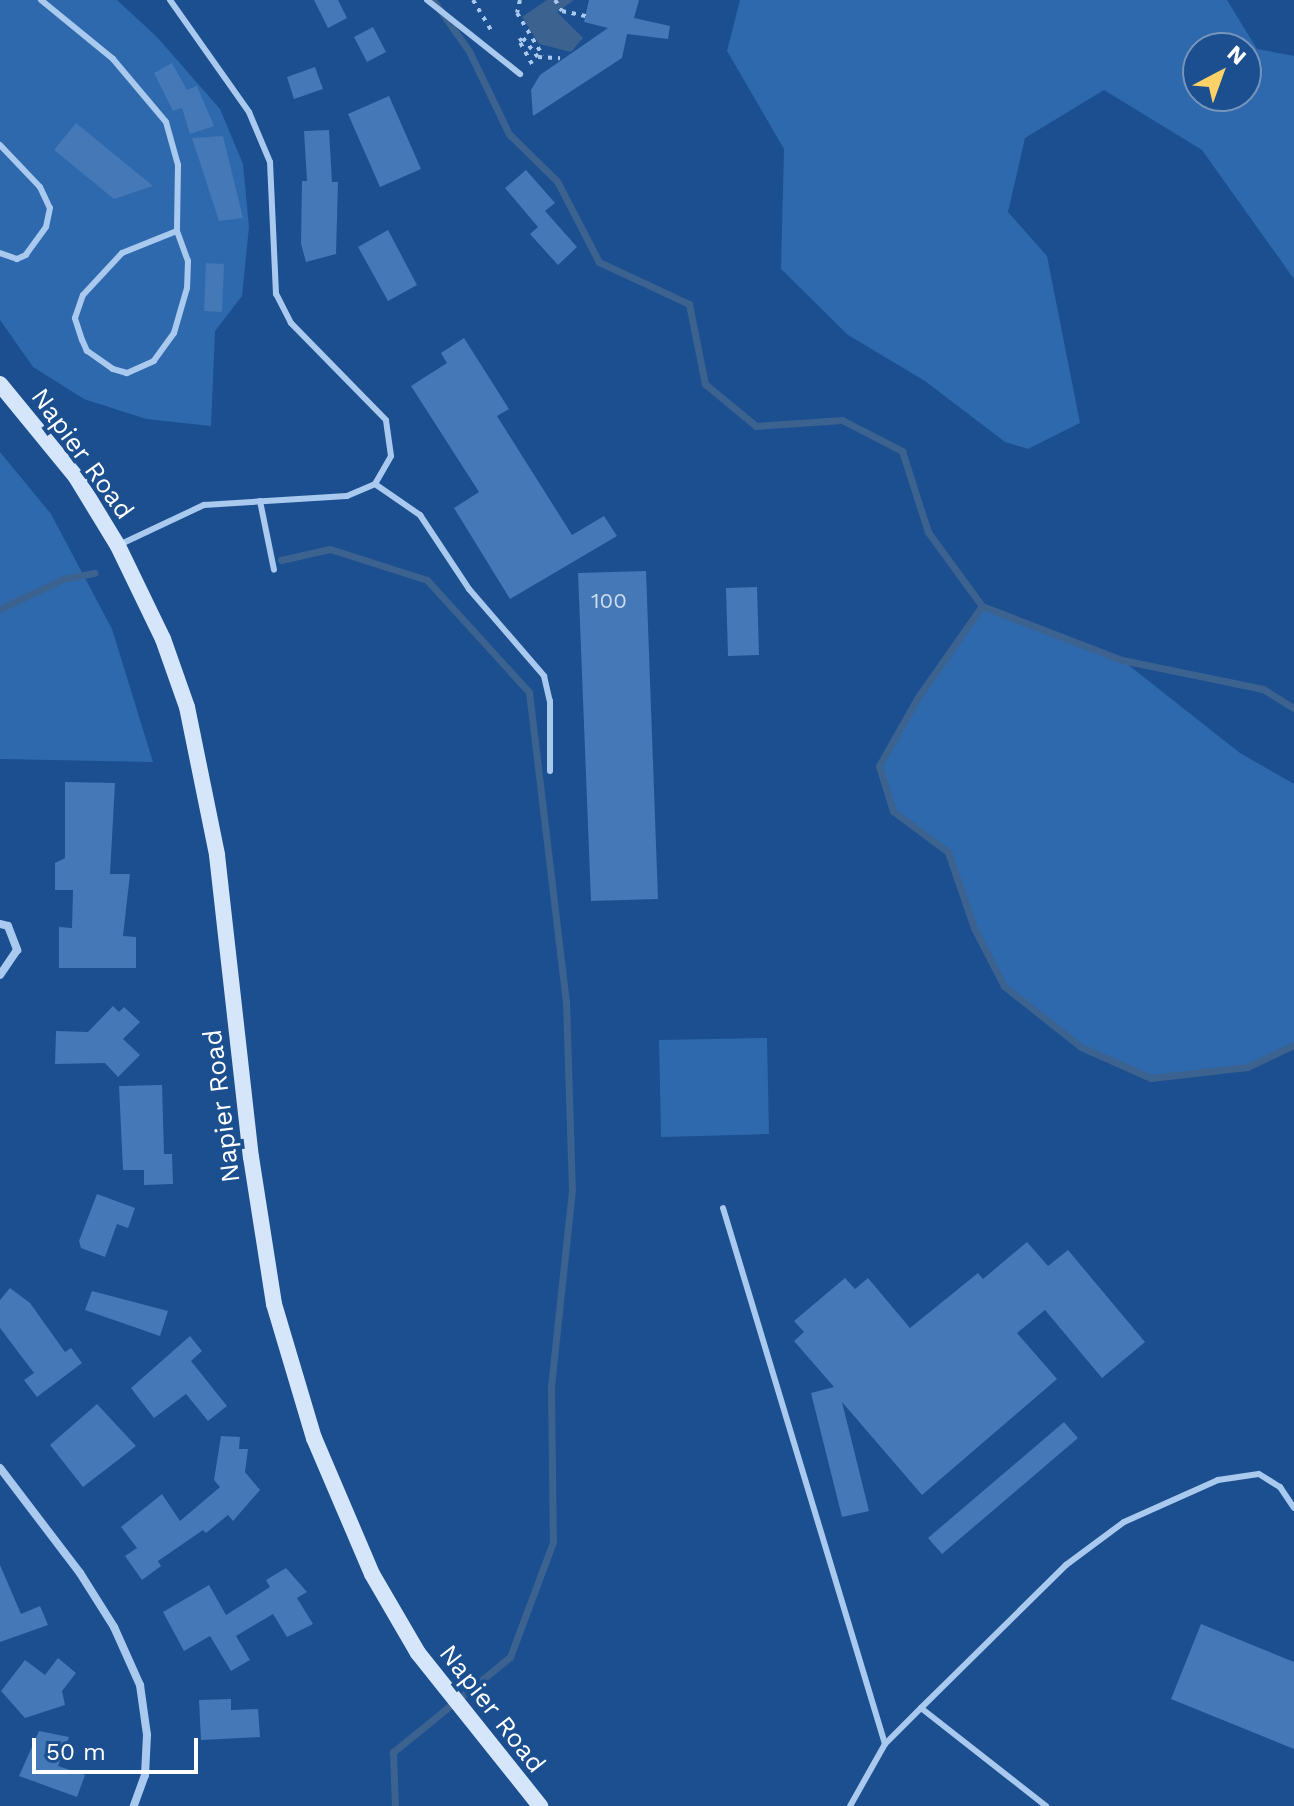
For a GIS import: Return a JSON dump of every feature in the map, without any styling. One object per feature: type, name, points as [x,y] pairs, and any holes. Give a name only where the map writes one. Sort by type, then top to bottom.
[{"type":"main road","name":"Napier Road","points":[[0,384],[76,477],[118,546],[163,639],[196,739],[217,855],[251,1157],[274,1304],[314,1438],[372,1574],[418,1653],[540,1806]]},
{"type":"street","points":[[0,924],[8,926],[17,950],[0,975]]},
{"type":"street","points":[[0,1468],[80,1573],[114,1627],[140,1685],[147,1735],[145,1775],[134,1806]]},
{"type":"lane","points":[[41,0],[113,59],[166,122],[178,165],[177,231],[187,274],[174,333],[154,361],[127,373],[113,369],[87,351],[82,340],[75,318],[83,295],[122,253],[177,231]]},
{"type":"lane","points":[[118,546],[204,505],[347,496],[375,484],[391,456],[386,420],[291,323],[276,294],[270,162],[249,112],[170,0]]},
{"type":"lane","points":[[427,0],[523,74]]},
{"type":"lane","points":[[0,145],[40,187],[50,208],[46,227],[26,255],[17,259],[0,253]]},
{"type":"lane","points":[[375,484],[420,515],[469,589],[544,676],[550,701],[550,771]]},
{"type":"lane","points":[[260,501],[274,570]]},
{"type":"lane","points":[[723,1208],[885,1744]]},
{"type":"lane","points":[[850,1806],[885,1744],[1066,1565],[1124,1522],[1218,1480],[1259,1474],[1280,1487],[1294,1508]]},
{"type":"lane","points":[[921,1708],[1046,1806]]},
{"type":"path","points":[[520,0],[517,13],[543,56]]},
{"type":"path","points":[[555,0],[562,11],[586,16]]},
{"type":"path","points":[[523,74],[535,70],[519,41],[523,38],[538,57],[560,58]]},
{"type":"shaded area","points":[[0,0],[117,0],[157,37],[220,109],[243,164],[249,227],[242,296],[215,331],[211,426],[146,419],[84,399],[33,367],[0,320]]},
{"type":"shaded area","points":[[547,0],[574,0],[557,12],[583,38],[571,52],[539,44],[522,17]]},
{"type":"shaded area","points":[[740,0],[1227,0],[1247,32],[1182,32],[1182,112],[1262,112],[1262,50],[1294,56],[1294,279],[1202,150],[1104,90],[1025,138],[1008,212],[1047,256],[1080,423],[1028,449],[1005,442],[925,381],[848,335],[781,269],[784,149],[727,51]]},
{"type":"shaded area","points":[[0,452],[51,514],[112,629],[153,762],[0,759]]},
{"type":"shaded area","points":[[982,606],[1122,660],[1240,753],[1294,784],[1294,1045],[1247,1067],[1151,1078],[1081,1047],[1004,986],[974,928],[948,852],[893,811],[879,766],[918,697]]},
{"type":"shaded area","points":[[767,1038],[769,1134],[661,1137],[659,1040]]},
{"type":"building","points":[[314,0],[338,0],[347,18],[328,28]]},
{"type":"building","points":[[589,0],[639,0],[634,18],[670,26],[668,39],[627,34],[622,58],[533,116],[531,90],[540,75],[608,28],[584,22]]},
{"type":"building","points":[[373,27],[386,52],[367,62],[354,37]]},
{"type":"building","points":[[172,63],[187,90],[197,86],[214,126],[190,134],[182,108],[173,111],[154,73]]},
{"type":"building","points":[[315,67],[323,89],[294,99],[287,77]]},
{"type":"building","points":[[389,96],[421,169],[380,187],[348,114]]},
{"type":"building","points":[[76,123],[153,186],[114,199],[54,150]]},
{"type":"building","points":[[329,130],[332,182],[338,182],[336,254],[306,262],[301,244],[302,181],[307,181],[304,131]]},
{"type":"building","points":[[223,136],[243,218],[219,221],[192,138]]},
{"type":"building","points":[[526,170],[555,203],[545,211],[577,247],[558,265],[530,234],[538,227],[505,188]]},
{"type":"building","points":[[388,230],[417,285],[388,301],[358,247]]},
{"type":"building","points":[[206,263],[224,264],[222,312],[204,311]]},
{"type":"building","points":[[464,338],[509,409],[497,416],[572,535],[604,516],[617,536],[510,599],[454,508],[479,492],[411,386],[447,363],[441,353]]},
{"type":"building","points":[[646,571],[658,899],[591,901],[578,573]]},
{"type":"building","points":[[757,587],[759,655],[728,656],[726,588]]},
{"type":"building","points":[[65,782],[115,783],[110,874],[130,874],[123,936],[136,937],[136,968],[59,968],[59,927],[72,928],[73,890],[55,890],[55,863],[65,858]]},
{"type":"building","points":[[113,1006],[119,1012],[124,1007],[140,1022],[123,1039],[140,1055],[118,1077],[105,1063],[55,1064],[56,1031],[88,1032]]},
{"type":"building","points":[[162,1085],[164,1154],[172,1154],[173,1184],[144,1185],[144,1170],[123,1170],[119,1086]]},
{"type":"building","points":[[97,1194],[135,1208],[128,1228],[117,1224],[105,1257],[81,1248],[79,1241]]},
{"type":"building","points":[[1027,1242],[1048,1266],[1068,1250],[1145,1342],[1102,1378],[1045,1310],[1017,1333],[1057,1379],[922,1495],[842,1402],[869,1511],[842,1517],[811,1393],[834,1387],[794,1341],[804,1332],[794,1321],[845,1278],[855,1289],[868,1278],[910,1328],[978,1273],[983,1279]]},
{"type":"building","points":[[10,1288],[30,1303],[65,1352],[71,1348],[82,1363],[37,1397],[24,1380],[34,1373],[0,1328],[0,1300]]},
{"type":"building","points":[[92,1291],[168,1311],[160,1336],[85,1310]]},
{"type":"building","points":[[190,1336],[202,1351],[191,1361],[227,1406],[208,1421],[186,1394],[154,1418],[131,1388]]},
{"type":"building","points":[[97,1404],[136,1446],[83,1487],[50,1445]]},
{"type":"building","points":[[1064,1422],[1078,1438],[942,1554],[928,1538]]},
{"type":"building","points":[[221,1436],[240,1437],[239,1449],[248,1449],[245,1472],[260,1490],[233,1521],[228,1515],[206,1533],[203,1530],[158,1561],[161,1566],[142,1580],[125,1556],[137,1548],[121,1527],[162,1494],[180,1521],[220,1487],[214,1480]]},
{"type":"building","points":[[0,1565],[21,1614],[40,1606],[48,1625],[0,1642]]},
{"type":"building","points":[[286,1568],[307,1592],[297,1598],[313,1624],[287,1637],[273,1614],[236,1636],[250,1660],[231,1671],[210,1636],[184,1651],[163,1612],[209,1585],[226,1615],[270,1587],[266,1580]]},
{"type":"building","points":[[1201,1624],[1294,1662],[1294,1749],[1171,1699]]},
{"type":"building","points":[[58,1658],[76,1673],[62,1691],[65,1705],[25,1718],[1,1691],[25,1660],[45,1675]]},
{"type":"building","points":[[231,1699],[231,1710],[258,1709],[260,1737],[201,1740],[199,1700]]},
{"type":"building","points":[[39,1731],[69,1737],[58,1766],[85,1775],[77,1797],[19,1776]]},
{"type":"waterway","points":[[433,0],[469,51],[509,134],[557,181],[599,262],[689,304],[705,384],[756,426],[842,420],[902,451],[928,532],[982,606],[1122,660],[1263,689],[1294,708]]},
{"type":"waterway","points":[[281,560],[330,549],[427,580],[529,692],[566,1001],[572,1190],[551,1388],[553,1542],[510,1657],[393,1752],[395,1806]]},
{"type":"waterway","points":[[0,609],[63,579],[94,573]]},
{"type":"waterway","points":[[982,606],[918,697],[879,766],[893,811],[948,852],[974,928],[1004,986],[1081,1047],[1151,1078],[1247,1067],[1294,1045]]}]
